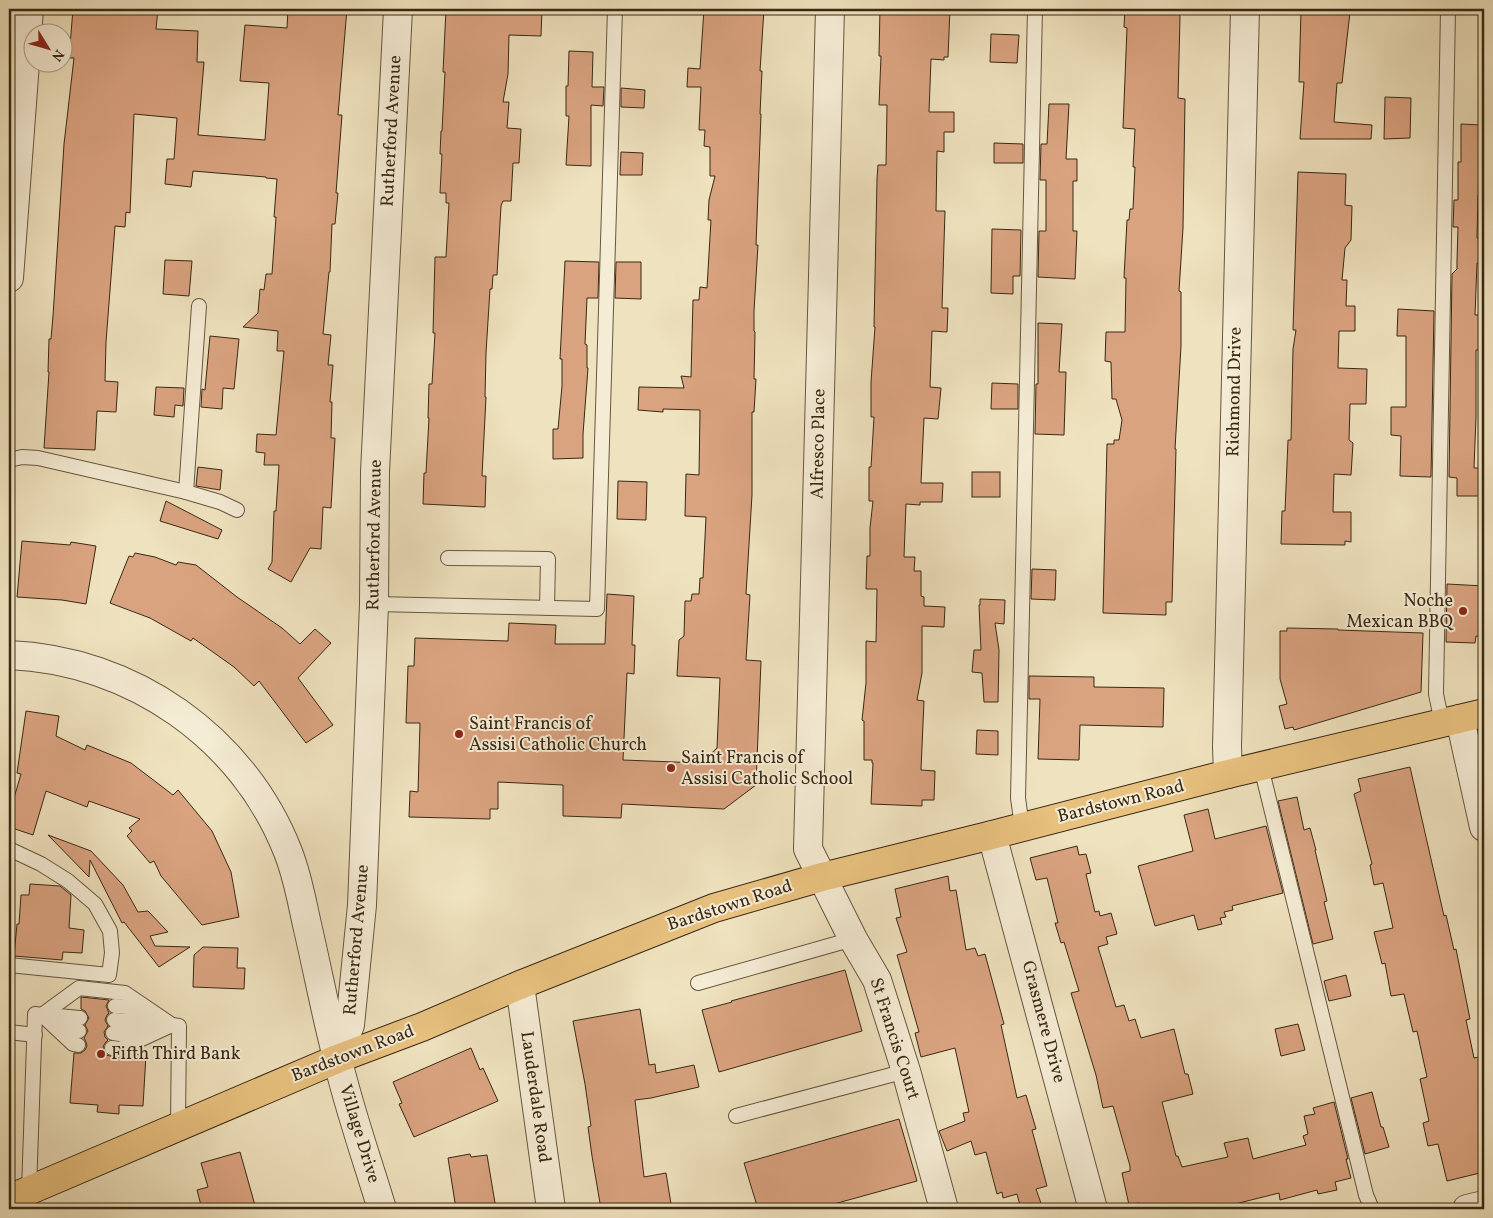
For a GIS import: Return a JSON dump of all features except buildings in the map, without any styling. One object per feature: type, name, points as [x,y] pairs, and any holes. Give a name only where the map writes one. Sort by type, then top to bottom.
[{"type":"main road","name":"Bardstown Road","points":[[19,1195],[337,1059],[422,1027],[520,985],[714,908],[822,877],[1228,774],[1462,719]]},
{"type":"street","points":[[9,278],[28,9]]},
{"type":"street","name":"Rutherford Avenue","points":[[337,1059],[350,1025],[362,905],[374,604],[375,472],[398,9]]},
{"type":"street","name":"Alfresco Place","points":[[822,877],[808,849],[830,9]]},
{"type":"street","name":"Richmond Drive","points":[[1228,774],[1227,748],[1245,9]]},
{"type":"street","name":"Village Drive","points":[[9,655],[84,667],[113,677],[161,701],[195,724],[230,756],[264,804],[279,830],[294,868],[337,1059],[382,1209]]},
{"type":"street","points":[[1462,719],[1484,827]]},
{"type":"street","name":"Grasmere Drive","points":[[992,835],[1093,1209]]},
{"type":"street","name":"St Francis Court","points":[[822,877],[853,939],[877,980],[906,1070],[944,1209]]},
{"type":"street","name":"Lauderdale Road","points":[[520,985],[551,1209]]},
{"type":"street","points":[[1467,1209],[1484,1205]]},
{"type":"lane","points":[[374,604],[597,609],[615,9]]},
{"type":"lane","points":[[1022,827],[1018,798],[1035,9]]},
{"type":"lane","points":[[1448,9],[1436,694],[1462,719]]},
{"type":"lane","points":[[186,492],[199,306]]},
{"type":"lane","points":[[9,460],[22,457],[38,458],[186,492],[220,502],[237,510]]},
{"type":"lane","points":[[448,558],[548,559],[547,608]]},
{"type":"lane","points":[[1261,767],[1366,1195],[1372,1209]]},
{"type":"lane","points":[[9,850],[42,864],[68,880],[95,904],[110,930],[112,952],[109,975],[9,964]]},
{"type":"lane","points":[[698,983],[853,939]]},
{"type":"lane","points":[[19,1195],[38,1015],[79,988],[125,993],[172,1025]]},
{"type":"lane","points":[[38,1015],[75,1002],[81,1002]]},
{"type":"lane","points":[[114,1006],[126,1007],[179,1026],[178,1126]]},
{"type":"lane","points":[[38,1015],[80,1024]]},
{"type":"lane","points":[[38,1015],[73,1044],[78,1045]]},
{"type":"lane","points":[[113,1026],[120,1034],[172,1025]]},
{"type":"lane","points":[[112,1048],[120,1048],[172,1025]]},
{"type":"lane","points":[[9,1032],[35,1035]]},
{"type":"lane","points":[[736,1116],[906,1070]]},
{"type":"place","name":"Noche Mexican BBQ","points":[[1463,611]]},
{"type":"place","name":"Saint Francis of Assisi Catholic Church","points":[[459,734]]},
{"type":"place","name":"Saint Francis of Assisi Catholic School","points":[[671,768]]},
{"type":"place","name":"Fifth Third Bank","points":[[101,1054]]}]
